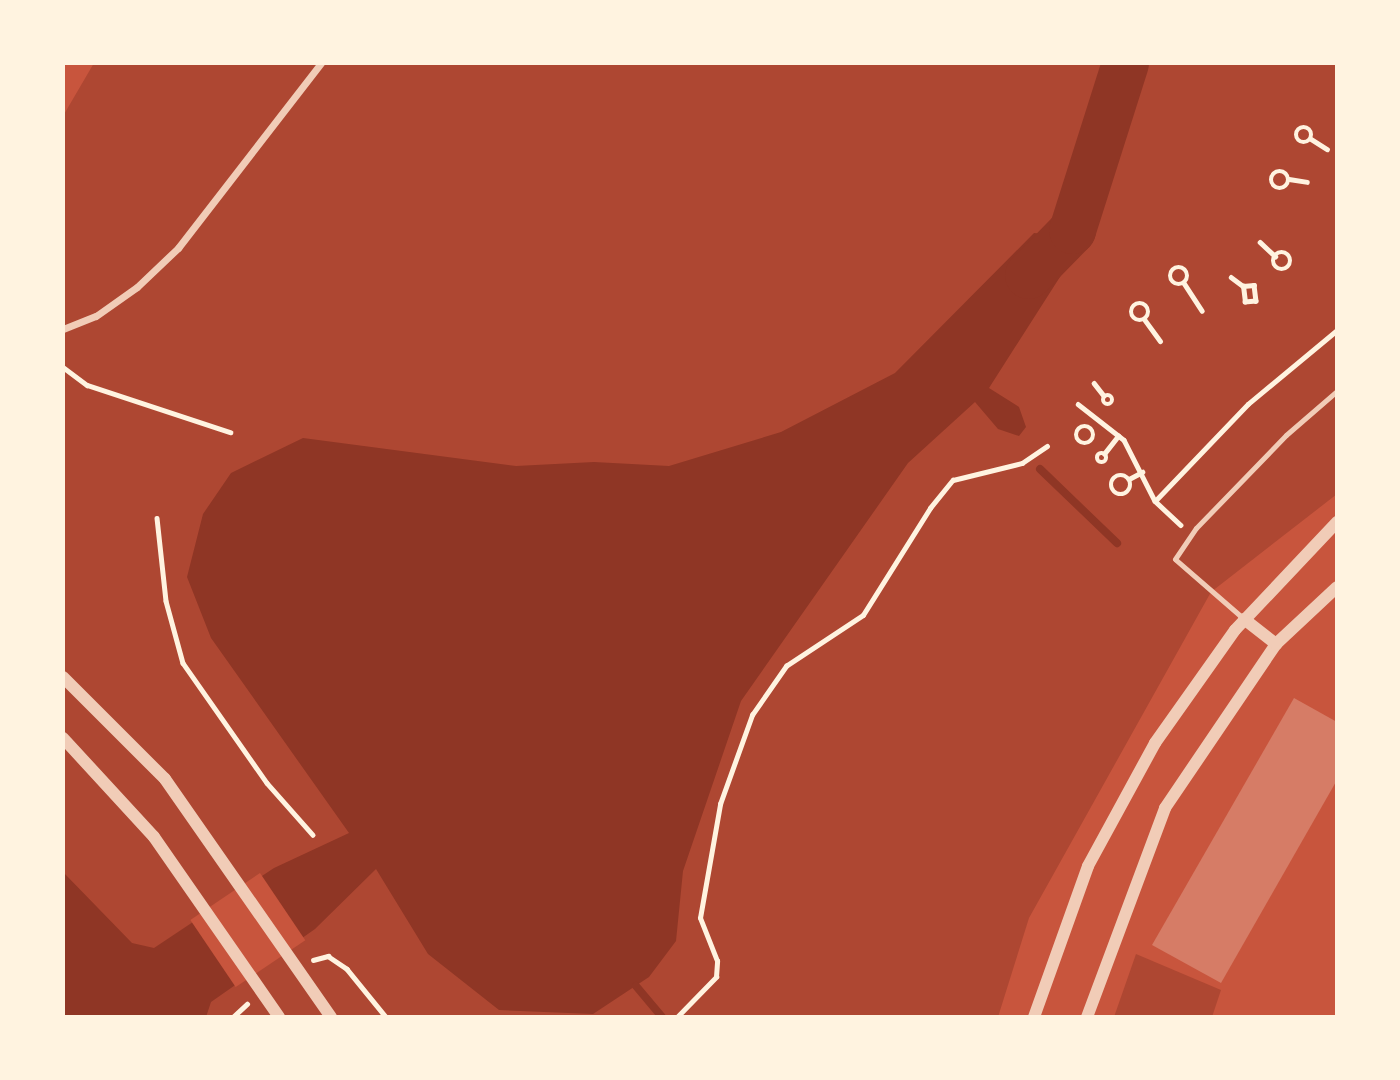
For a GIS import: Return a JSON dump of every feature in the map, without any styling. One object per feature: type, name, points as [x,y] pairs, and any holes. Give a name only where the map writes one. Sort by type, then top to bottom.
[{"type":"street","points":[[63,329],[96,316],[137,287],[178,248],[321,63]]},
{"type":"street","points":[[1034,1017],[1088,866],[1155,743],[1244,619],[1337,522]]},
{"type":"street","points":[[1087,1017],[1165,807],[1276,644],[1337,587]]},
{"type":"street","points":[[1244,619],[1276,644]]},
{"type":"street","points":[[63,677],[123,733],[192,813],[331,1017]]},
{"type":"street","points":[[63,738],[154,836],[279,1017]]},
{"type":"lane","points":[[1244,619],[1175,559],[1191,536],[1286,435],[1337,391]]},
{"type":"path","points":[[1311,139],[1327,149]]},
{"type":"path","points":[[1289,179],[1282,190],[1270,179],[1278,171],[1289,179],[1307,182]]},
{"type":"path","points":[[1260,242],[1275,256],[1275,267],[1290,267],[1290,256],[1280,252],[1275,256]]},
{"type":"path","points":[[1231,277],[1243,286],[1254,285],[1256,301],[1245,302],[1243,286]]},
{"type":"path","points":[[1184,283],[1202,310]]},
{"type":"path","points":[[1145,320],[1148,307],[1144,303],[1132,306],[1132,318],[1145,320],[1160,341]]},
{"type":"path","points":[[1155,501],[1248,404],[1337,330]]},
{"type":"path","points":[[63,367],[87,385],[230,432]]},
{"type":"path","points":[[1094,383],[1104,396]]},
{"type":"path","points":[[1078,404],[1096,415],[1118,436],[1142,471],[1155,501],[1191,536]]},
{"type":"path","points":[[1090,427],[1076,432],[1079,442],[1090,442],[1090,427],[1096,415]]},
{"type":"path","points":[[1104,454],[1118,436]]},
{"type":"path","points":[[678,1015],[716,977],[717,961],[699,918],[720,804],[752,715],[786,666],[863,615],[930,508],[953,480],[1022,463],[1047,446]]},
{"type":"path","points":[[1129,479],[1127,494],[1115,493],[1112,481],[1116,477],[1129,479],[1142,471]]},
{"type":"path","points":[[158,519],[166,601],[183,663],[267,783],[313,835]]},
{"type":"shaded area","points":[[94,63],[1337,63],[1337,494],[1211,592],[1029,918],[998,1017],[63,1017],[63,116]]},
{"type":"shaded area","points":[[1072,230],[1074,255],[989,388],[1019,407],[1026,427],[1019,436],[998,429],[975,402],[908,463],[741,701],[683,871],[676,941],[649,977],[593,1014],[499,1010],[428,954],[376,869],[315,929],[211,1002],[206,1017],[63,1017],[63,872],[132,943],[154,948],[274,868],[349,833],[211,638],[187,577],[203,514],[231,473],[303,438],[516,466],[594,462],[669,466],[781,432],[895,373],[1034,233],[1057,235]]},
{"type":"shaded area","points":[[1136,954],[1221,990],[1212,1017],[1114,1017]]},
{"type":"pier","points":[[260,873],[305,940],[236,987],[190,920]]},
{"type":"building","points":[[1294,698],[1337,722],[1337,780],[1221,983],[1152,945]]},
{"type":"waterway","points":[[1028,275],[1072,230],[1125,63]]},
{"type":"waterway","points":[[1040,469],[1117,543]]},
{"type":"waterway","points":[[636,986],[662,1017]]}]
